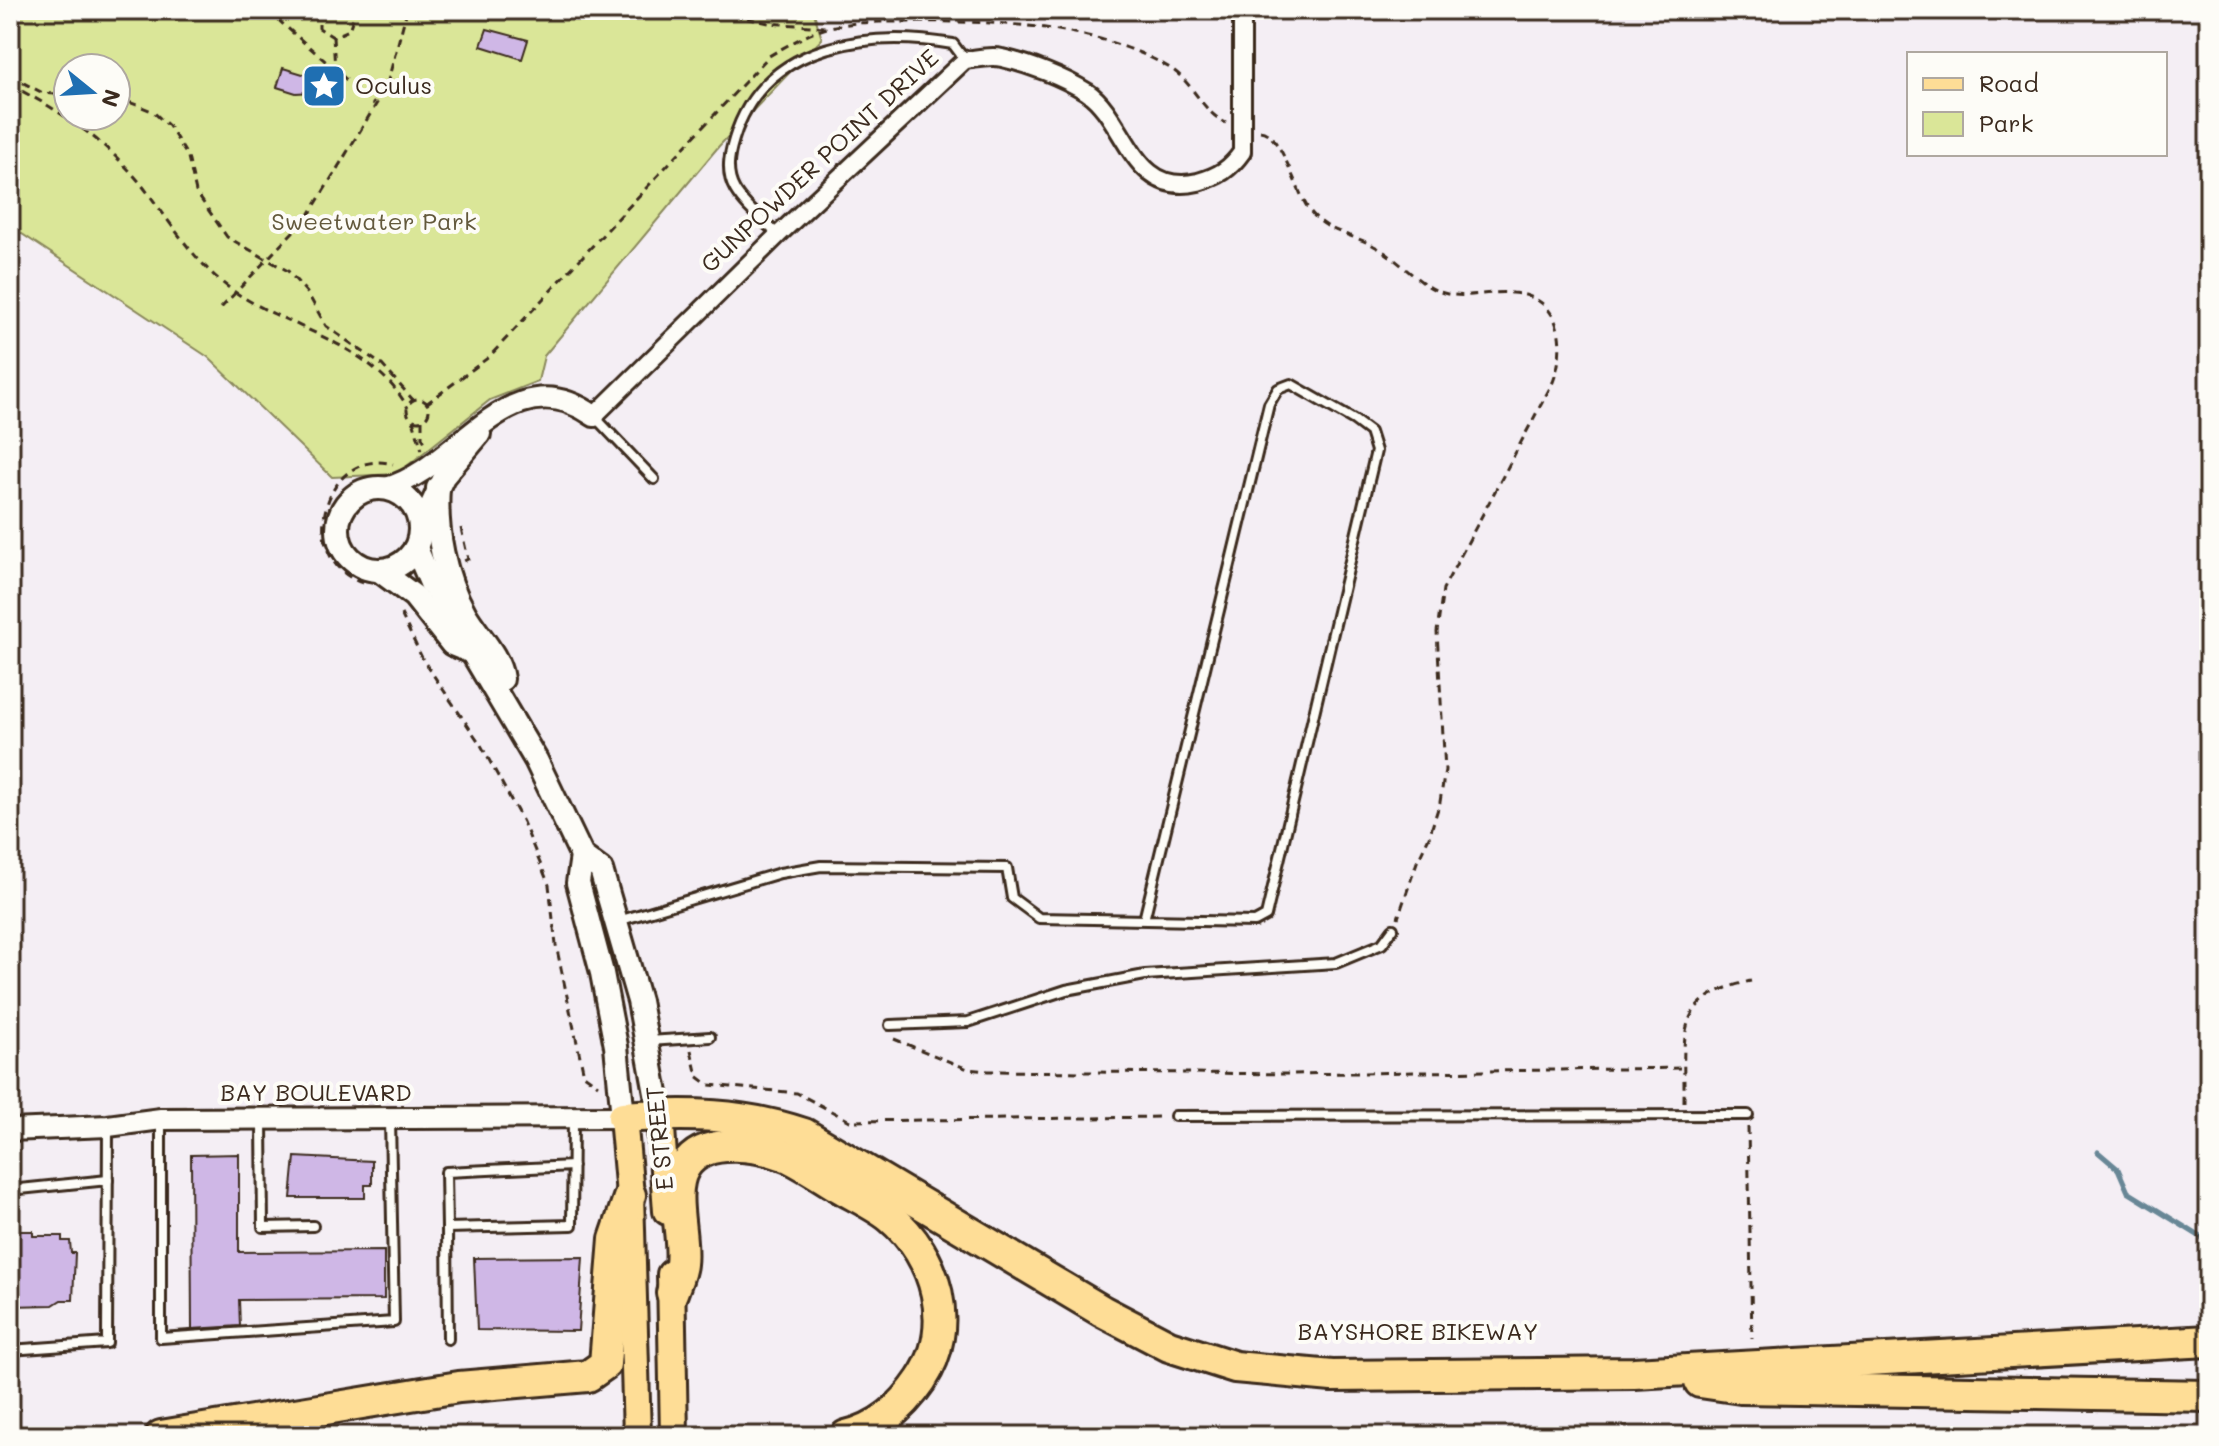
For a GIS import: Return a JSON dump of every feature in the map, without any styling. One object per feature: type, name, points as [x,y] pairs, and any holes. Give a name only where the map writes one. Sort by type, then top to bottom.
[{"type":"highway","points":[[623,1117],[705,1114],[761,1120],[804,1134],[1102,1311],[1169,1346],[1224,1364],[1278,1373],[1332,1376],[1634,1373],[2209,1341]]},
{"type":"highway","points":[[672,1293],[681,1264],[680,1183],[684,1168],[706,1151],[725,1145],[791,1158],[888,1216],[922,1252],[938,1289],[940,1331],[927,1371],[907,1402],[869,1430],[846,1436]]},
{"type":"highway","points":[[161,1436],[459,1387],[588,1376],[605,1364],[615,1239],[630,1195]]},
{"type":"highway","points":[[1634,1373],[1741,1388],[2209,1396]]},
{"type":"main road","points":[[386,488],[410,501],[421,526],[416,548],[401,564],[373,578],[367,569],[345,553],[339,540],[338,522],[345,505],[358,493],[386,488]]},
{"type":"main road","points":[[438,488],[438,536],[465,614],[502,674],[504,704]]},
{"type":"main road","name":"E STREET","points":[[416,548],[431,583],[464,626],[472,652],[536,760],[582,856],[601,870],[618,921],[648,1041],[660,1115],[672,1293],[674,1436]]},
{"type":"main road","name":"E STREET","points":[[373,578],[414,596],[452,644],[472,652]]},
{"type":"main road","name":"E STREET","points":[[582,856],[578,883],[602,973],[616,1046],[623,1117],[630,1195],[637,1436]]},
{"type":"street","name":"GUNPOWDER POINT DRIVE","points":[[594,416],[778,235],[965,60],[999,57],[1090,94],[1134,156],[1148,171],[1167,181],[1187,184],[1212,178],[1231,168],[1242,152],[1242,10]]},
{"type":"street","points":[[386,488],[409,482],[434,465],[469,431],[483,426],[515,404],[547,396],[581,406],[594,416]]},
{"type":"street","points":[[421,526],[438,488],[475,443],[483,426]]},
{"type":"street","name":"BAY BOULEVARD","points":[[10,1130],[108,1126],[161,1119],[573,1120],[623,1117]]},
{"type":"lane","points":[[778,235],[736,191],[728,174],[730,154],[745,112],[780,71],[804,55],[857,41],[953,44],[965,60]]},
{"type":"lane","points":[[618,921],[780,873],[821,866],[1007,868],[1012,898],[1039,918],[1144,920],[1255,922],[1266,916],[1376,451],[1370,432],[1291,384],[1278,389],[1269,404],[1144,920]]},
{"type":"lane","points":[[594,416],[654,479]]},
{"type":"lane","points":[[890,1025],[968,1022],[1066,990],[1145,975],[1336,963],[1382,944],[1393,929]]},
{"type":"lane","points":[[648,1041],[710,1037]]},
{"type":"lane","points":[[1175,1116],[1748,1115]]},
{"type":"lane","points":[[161,1119],[161,1338],[394,1322],[390,1120]]},
{"type":"lane","points":[[262,1119],[263,1227],[313,1226]]},
{"type":"lane","points":[[447,1228],[572,1225],[573,1120]]},
{"type":"lane","points":[[10,1350],[107,1343],[108,1126]]},
{"type":"lane","points":[[448,1339],[446,1172],[573,1166]]},
{"type":"lane","points":[[10,1190],[108,1180]]},
{"type":"path","points":[[155,10],[168,15],[206,10]]},
{"type":"path","points":[[267,10],[374,104]]},
{"type":"path","points":[[319,10],[319,28],[333,37]]},
{"type":"path","points":[[333,37],[349,30],[353,18],[350,10]]},
{"type":"path","points":[[221,308],[309,215],[386,88],[407,10]]},
{"type":"path","points":[[706,10],[769,23],[829,27],[864,22],[979,22],[1087,37],[1171,69],[1183,78],[1209,113],[1241,128],[1266,131],[1274,137],[1307,207],[1329,228],[1372,244],[1442,294],[1457,297],[1519,293],[1536,301],[1559,328],[1562,347],[1553,382],[1443,589],[1437,632],[1445,738],[1442,792],[1429,837],[1393,929]]},
{"type":"path","points":[[426,404],[489,357],[769,56],[829,27]]},
{"type":"path","points":[[333,37],[335,69]]},
{"type":"path","points":[[316,87],[341,75]]},
{"type":"path","points":[[10,76],[43,93],[52,94]]},
{"type":"path","points":[[10,85],[60,112],[107,149],[142,186],[189,249],[236,293],[350,350],[391,385],[408,408],[423,452]]},
{"type":"path","points":[[132,103],[152,111],[169,126],[188,157],[196,192],[227,237],[288,271],[308,294],[326,326],[382,365],[414,401],[426,404]]},
{"type":"path","points":[[408,408],[414,401]]},
{"type":"path","points":[[414,459],[427,446],[422,437],[422,420],[428,413],[426,404]]},
{"type":"path","points":[[413,420],[422,420]]},
{"type":"path","points":[[373,578],[342,571],[331,557],[323,532],[325,506],[332,490],[360,465],[378,460],[404,465]]},
{"type":"path","points":[[458,514],[468,559]]},
{"type":"path","points":[[398,607],[423,660],[481,745],[523,822],[549,885],[556,945],[584,1075],[598,1085]]},
{"type":"path","points":[[1684,1115],[1688,1021],[1696,1004],[1711,993],[1751,981]]},
{"type":"path","points":[[688,1038],[697,1076],[709,1085],[797,1093],[850,1121],[1175,1116]]},
{"type":"path","points":[[890,1038],[968,1069],[988,1071],[1291,1074],[1684,1068]]},
{"type":"path","points":[[1748,1115],[1752,1339]]},
{"type":"green space","name":"Sweetwater Park","points":[[10,10],[813,10],[822,39],[719,146],[544,356],[538,381],[490,400],[397,474],[332,477],[208,357],[10,226]]},
{"type":"building","points":[[487,29],[528,40],[522,59],[481,46]]},
{"type":"building","points":[[283,68],[313,77],[316,87],[312,92],[296,93],[277,87]]},
{"type":"building","points":[[239,1154],[239,1252],[384,1251],[384,1299],[239,1300],[240,1326],[192,1329],[191,1155]]},
{"type":"building","points":[[295,1157],[372,1161],[372,1185],[365,1185],[365,1198],[291,1198]]},
{"type":"building","points":[[10,1231],[33,1231],[33,1236],[62,1236],[62,1241],[70,1241],[71,1253],[75,1253],[73,1300],[61,1300],[53,1305],[10,1306]]},
{"type":"building","points":[[583,1257],[578,1331],[477,1330],[474,1258]]},
{"type":"waterway","points":[[2098,1152],[2118,1169],[2128,1192],[2209,1242]]},
{"type":"place","name":"Oculus","points":[[324,86]]}]
